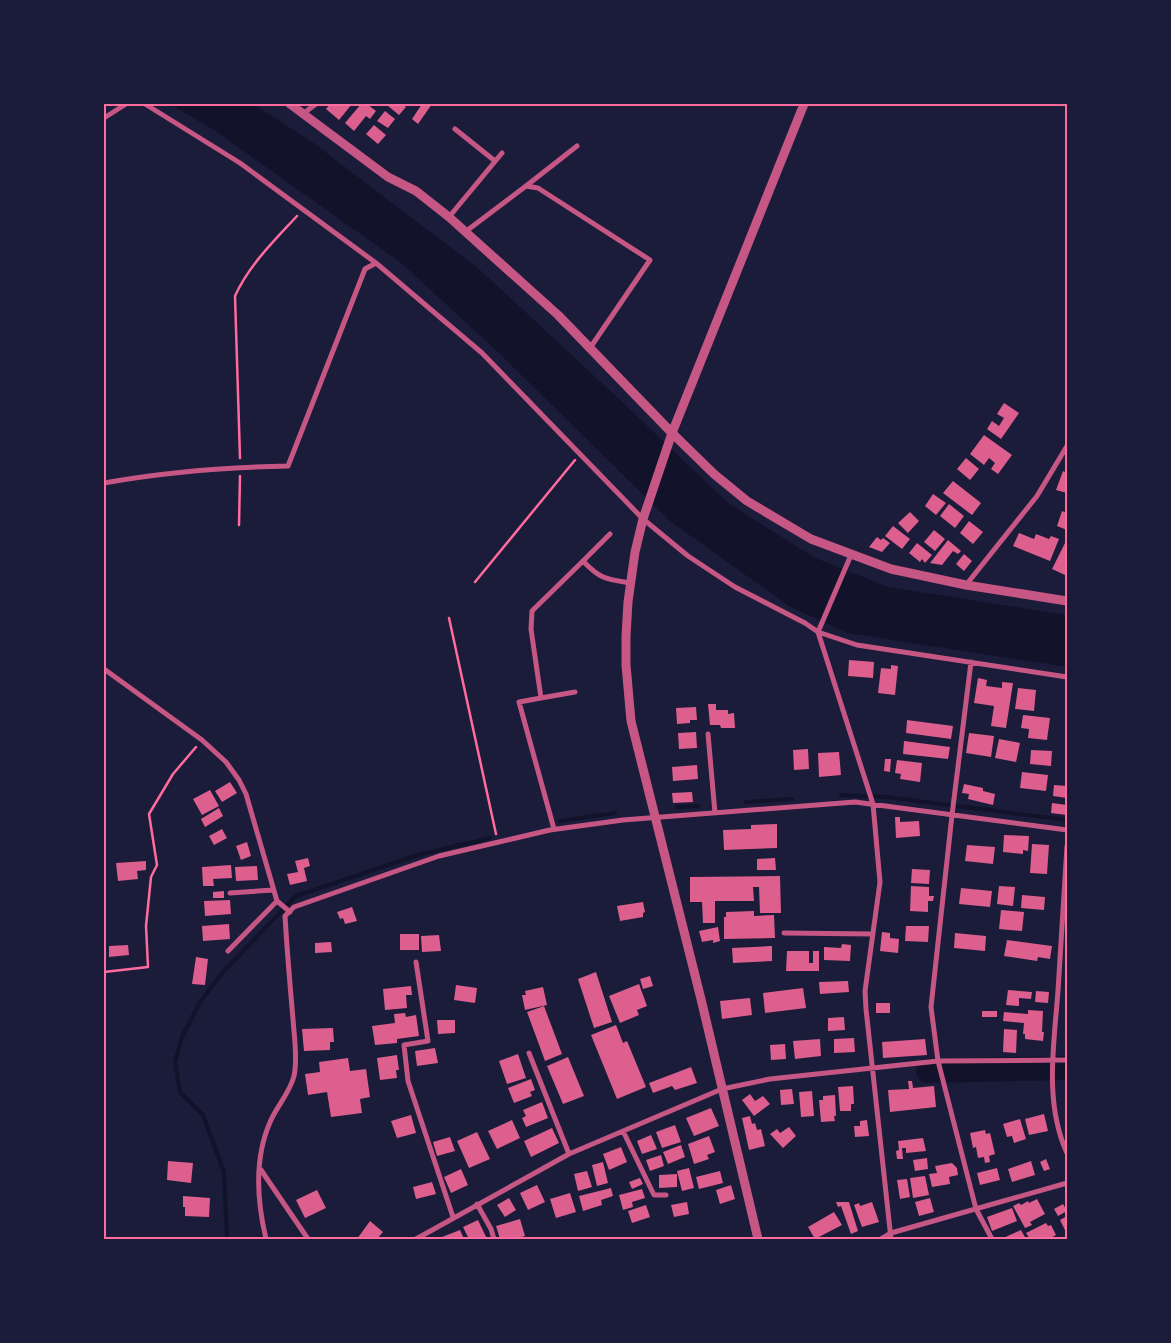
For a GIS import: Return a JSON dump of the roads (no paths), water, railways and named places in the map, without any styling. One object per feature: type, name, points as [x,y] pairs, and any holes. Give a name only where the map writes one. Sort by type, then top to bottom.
[{"type":"street","points":[[104,118],[126,104]]},
{"type":"street","points":[[145,104],[240,163],[376,263],[482,353],[644,519],[688,556],[735,587],[818,632],[856,645],[1067,677]]},
{"type":"street","points":[[290,104],[388,177],[416,191],[449,217],[558,315],[672,433],[714,474],[748,501],[811,538],[891,569],[966,585],[1067,601]]},
{"type":"street","points":[[304,113],[316,104]]},
{"type":"street","points":[[758,1239],[630,714],[626,636],[630,583],[635,552],[672,433],[801,105]]},
{"type":"street","points":[[455,129],[495,161]]},
{"type":"street","points":[[465,232],[577,146]]},
{"type":"street","points":[[449,217],[502,153]]},
{"type":"street","points":[[526,186],[538,188],[650,260],[590,348]]},
{"type":"street","points":[[104,483],[128,478],[240,467],[288,466],[365,269],[376,263]]},
{"type":"street","points":[[966,585],[1037,496],[1067,446]]},
{"type":"street","points":[[541,698],[532,629],[532,611],[610,534]]},
{"type":"street","points":[[851,555],[818,632],[872,802],[880,882],[865,991],[891,1236]]},
{"type":"street","points":[[583,561],[596,574],[606,579],[630,583]]},
{"type":"street","points":[[971,662],[953,801],[932,1007],[939,1064],[976,1209],[992,1239]]},
{"type":"street","points":[[104,669],[202,740],[226,762],[246,794],[276,901],[290,912]]},
{"type":"street","points":[[554,830],[519,702],[575,692]]},
{"type":"street","points":[[708,734],[716,813]]},
{"type":"street","points":[[266,1239],[260,1213],[259,1182],[264,1140],[272,1119],[294,1075],[295,1047],[285,916],[294,908],[439,856],[497,841],[623,820],[872,802],[1067,830]]},
{"type":"street","points":[[1067,846],[1053,1062],[1055,1112],[1060,1138],[1067,1153]]},
{"type":"street","points":[[230,893],[273,890]]},
{"type":"street","points":[[228,951],[276,901]]},
{"type":"street","points":[[784,933],[873,934]]},
{"type":"street","points":[[416,962],[428,1041],[404,1045],[408,1081],[453,1217]]},
{"type":"street","points":[[528,1053],[569,1154]]},
{"type":"street","points":[[416,1239],[569,1154],[722,1089],[770,1079],[872,1069],[939,1064],[1053,1062],[1067,1060]]},
{"type":"street","points":[[623,1131],[654,1195],[666,1195]]},
{"type":"street","points":[[260,1169],[308,1239]]},
{"type":"street","points":[[881,1239],[1067,1183]]},
{"type":"street","points":[[477,1204],[491,1229],[494,1239]]},
{"type":"waterway","points":[[841,795],[886,797],[1067,820]]},
{"type":"waterway","points":[[746,802],[793,799]]},
{"type":"waterway","points":[[677,807],[698,806]]},
{"type":"waterway","points":[[560,821],[615,813]]},
{"type":"waterway","points":[[227,1239],[224,1172],[203,1115],[180,1092],[175,1062],[182,1037],[200,1002],[223,972],[296,896],[418,855],[490,838]]},
{"type":"waterway","points":[[928,1071],[1067,1068]]}]
